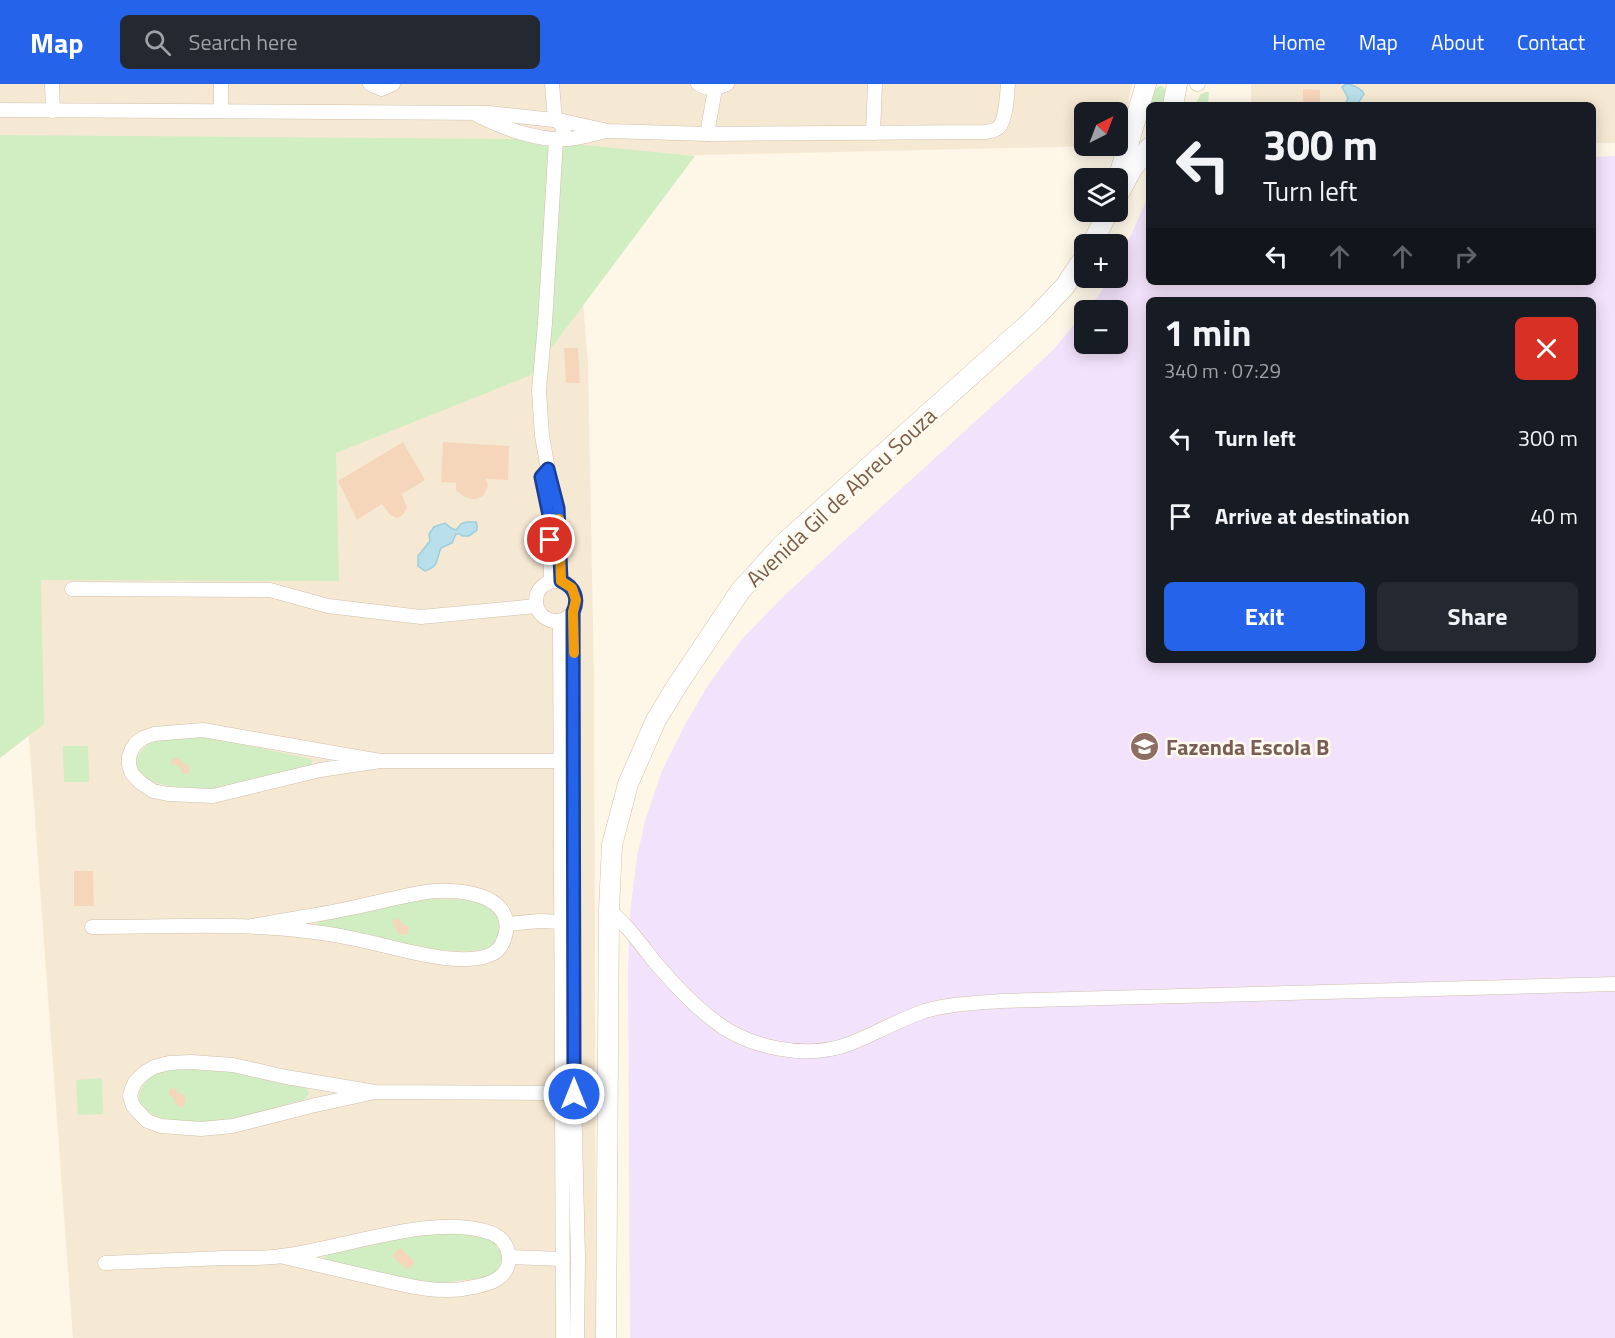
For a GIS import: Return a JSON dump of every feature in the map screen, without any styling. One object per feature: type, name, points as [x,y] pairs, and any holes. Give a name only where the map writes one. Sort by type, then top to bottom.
[{"type":"street","points":[[52,84],[53,111]]},
{"type":"street","points":[[221,84],[221,111]]},
{"type":"street","points":[[552,84],[555,120]]},
{"type":"street","points":[[698,84],[705,88],[721,86],[707,134]]},
{"type":"street","points":[[873,133],[875,84]]},
{"type":"street","points":[[0,111],[498,113],[555,120],[608,131],[707,134],[985,132],[994,131],[1003,120],[1008,84]]},
{"type":"street","points":[[1121,168],[1146,84]]},
{"type":"street","points":[[1174,102],[1177,84]]},
{"type":"street","points":[[382,86],[382,111]]},
{"type":"street","points":[[474,113],[494,124],[528,135],[556,140],[608,131]]},
{"type":"street","points":[[555,120],[547,124],[546,131],[556,140]]},
{"type":"street","points":[[556,140],[539,390],[541,427],[548,469],[541,477],[550,520],[556,581]]},
{"type":"street","points":[[1128,176],[1146,152]]},
{"type":"street","name":"Avenida Gil de Abreu Souza","points":[[606,1338],[609,910],[612,844],[628,784],[656,720],[741,590],[782,545],[1037,316],[1074,273]]},
{"type":"street","points":[[573,612],[560,621],[548,620],[542,616],[535,599],[540,587],[545,583],[556,581],[572,588],[575,594],[573,612],[574,1071],[578,1258],[577,1338]]},
{"type":"street","points":[[72,589],[270,590],[328,606],[421,617],[536,606]]},
{"type":"street","points":[[560,621],[563,1338]]},
{"type":"street","points":[[380,761],[202,730],[154,734],[143,738],[132,749],[129,765],[136,779],[153,791],[213,796],[320,770],[380,761],[561,761]]},
{"type":"street","points":[[320,770],[322,751]]},
{"type":"street","points":[[92,927],[252,926],[316,932],[429,955],[468,959],[495,953],[504,940],[507,924],[502,910],[493,901],[478,895],[428,892],[252,926]]},
{"type":"street","points":[[609,910],[627,927],[668,976],[713,1021],[749,1040],[775,1048],[800,1052],[831,1049],[849,1044],[922,1012],[961,1004],[1615,984]]},
{"type":"street","points":[[316,914],[316,932]]},
{"type":"street","points":[[507,924],[539,921],[562,922]]},
{"type":"street","points":[[375,1092],[233,1126],[201,1129],[161,1126],[147,1121],[133,1106],[130,1096],[135,1082],[154,1067],[169,1063],[190,1062],[233,1065],[310,1082],[375,1092],[562,1093]]},
{"type":"street","points":[[310,1082],[311,1106]]},
{"type":"street","points":[[105,1263],[280,1256],[322,1250],[415,1229],[454,1227],[474,1228],[493,1233],[506,1244],[509,1257],[508,1266],[502,1276],[495,1281],[461,1289],[426,1289],[280,1256]]},
{"type":"street","points":[[321,1266],[322,1250]]},
{"type":"street","points":[[509,1257],[563,1259]]},
{"type":"shaded area","points":[[0,84],[1132,84],[1128,104],[1128,102],[1074,102],[1074,147],[571,158],[588,362],[594,682],[596,1338],[73,1338],[16,561],[0,150]]},
{"type":"shaded area","points":[[1251,84],[1615,84],[1615,143],[1596,143],[1596,102],[1251,102]]},
{"type":"shaded area","name":"Fazenda Escola B","points":[[1615,156],[1615,1338],[630,1338],[628,970],[630,913],[637,857],[645,821],[662,771],[710,682],[742,639],[786,594],[1053,350],[1074,325],[1074,354],[1128,354],[1128,300],[1095,300],[1103,288],[1128,288],[1128,242],[1146,202],[1146,285],[1596,285],[1596,157]]},
{"type":"green space","points":[[1162,86],[1166,91],[1164,102],[1152,102],[1155,89]]},
{"type":"green space","points":[[1209,92],[1208,102],[1197,102],[1201,94]]},
{"type":"green space","points":[[0,135],[523,139],[695,156],[531,375],[336,453],[339,581],[41,580],[44,724],[0,758]]},
{"type":"green space","points":[[203,736],[312,761],[311,765],[212,790],[169,786],[147,780],[137,772],[137,760],[149,744],[169,738]]},
{"type":"green space","points":[[63,746],[88,746],[89,782],[64,782]]},
{"type":"green space","points":[[426,899],[469,900],[493,906],[501,916],[497,940],[483,949],[438,950],[317,927],[317,923],[325,920]]},
{"type":"green space","points":[[178,1069],[220,1069],[287,1085],[301,1086],[309,1092],[308,1096],[302,1100],[242,1117],[195,1123],[158,1117],[151,1114],[141,1104],[139,1098],[142,1088],[156,1073]]},
{"type":"green space","points":[[102,1078],[103,1114],[78,1115],[76,1080]]},
{"type":"green space","points":[[452,1232],[487,1238],[500,1252],[500,1265],[492,1277],[428,1284],[324,1261],[324,1257],[331,1253],[419,1233]]},
{"type":"water","points":[[1346,84],[1351,85],[1364,94],[1359,102],[1346,102],[1348,98],[1342,87]]},
{"type":"water","points":[[466,522],[476,522],[477,530],[469,536],[456,534],[452,543],[441,548],[437,562],[430,569],[425,571],[418,566],[418,556],[430,541],[429,534],[434,527],[445,523],[456,530]]},
{"type":"building","points":[[1303,89],[1320,90],[1320,102],[1303,102]]},
{"type":"building","points":[[564,348],[578,348],[580,383],[566,383]]},
{"type":"building","points":[[403,442],[425,480],[402,494],[407,508],[402,516],[397,518],[390,515],[382,504],[357,520],[338,481]]},
{"type":"building","points":[[443,442],[509,446],[508,480],[486,479],[488,486],[483,496],[471,499],[463,496],[456,490],[456,483],[441,482]]},
{"type":"building","points":[[176,757],[189,767],[187,774],[181,771],[179,766],[171,764],[171,760]]},
{"type":"building","points":[[74,871],[93,871],[94,906],[74,906]]},
{"type":"building","points":[[397,918],[402,924],[408,926],[409,930],[406,935],[399,934],[394,925],[393,921]]},
{"type":"building","points":[[172,1088],[186,1098],[184,1106],[176,1105],[174,1098],[169,1095],[169,1090]]},
{"type":"building","points":[[400,1248],[415,1262],[408,1270],[392,1256]]},
{"type":"slow traffic","points":[[559,519],[561,581],[572,588],[576,600],[573,612],[574,653]]},
{"type":"place","name":"Fazenda Escola B","points":[[1145,747]]},
{"type":"route","points":[[550,540],[550,520],[541,477],[548,469],[558,508],[561,581],[572,588],[576,600],[573,612],[574,1094]]}]
